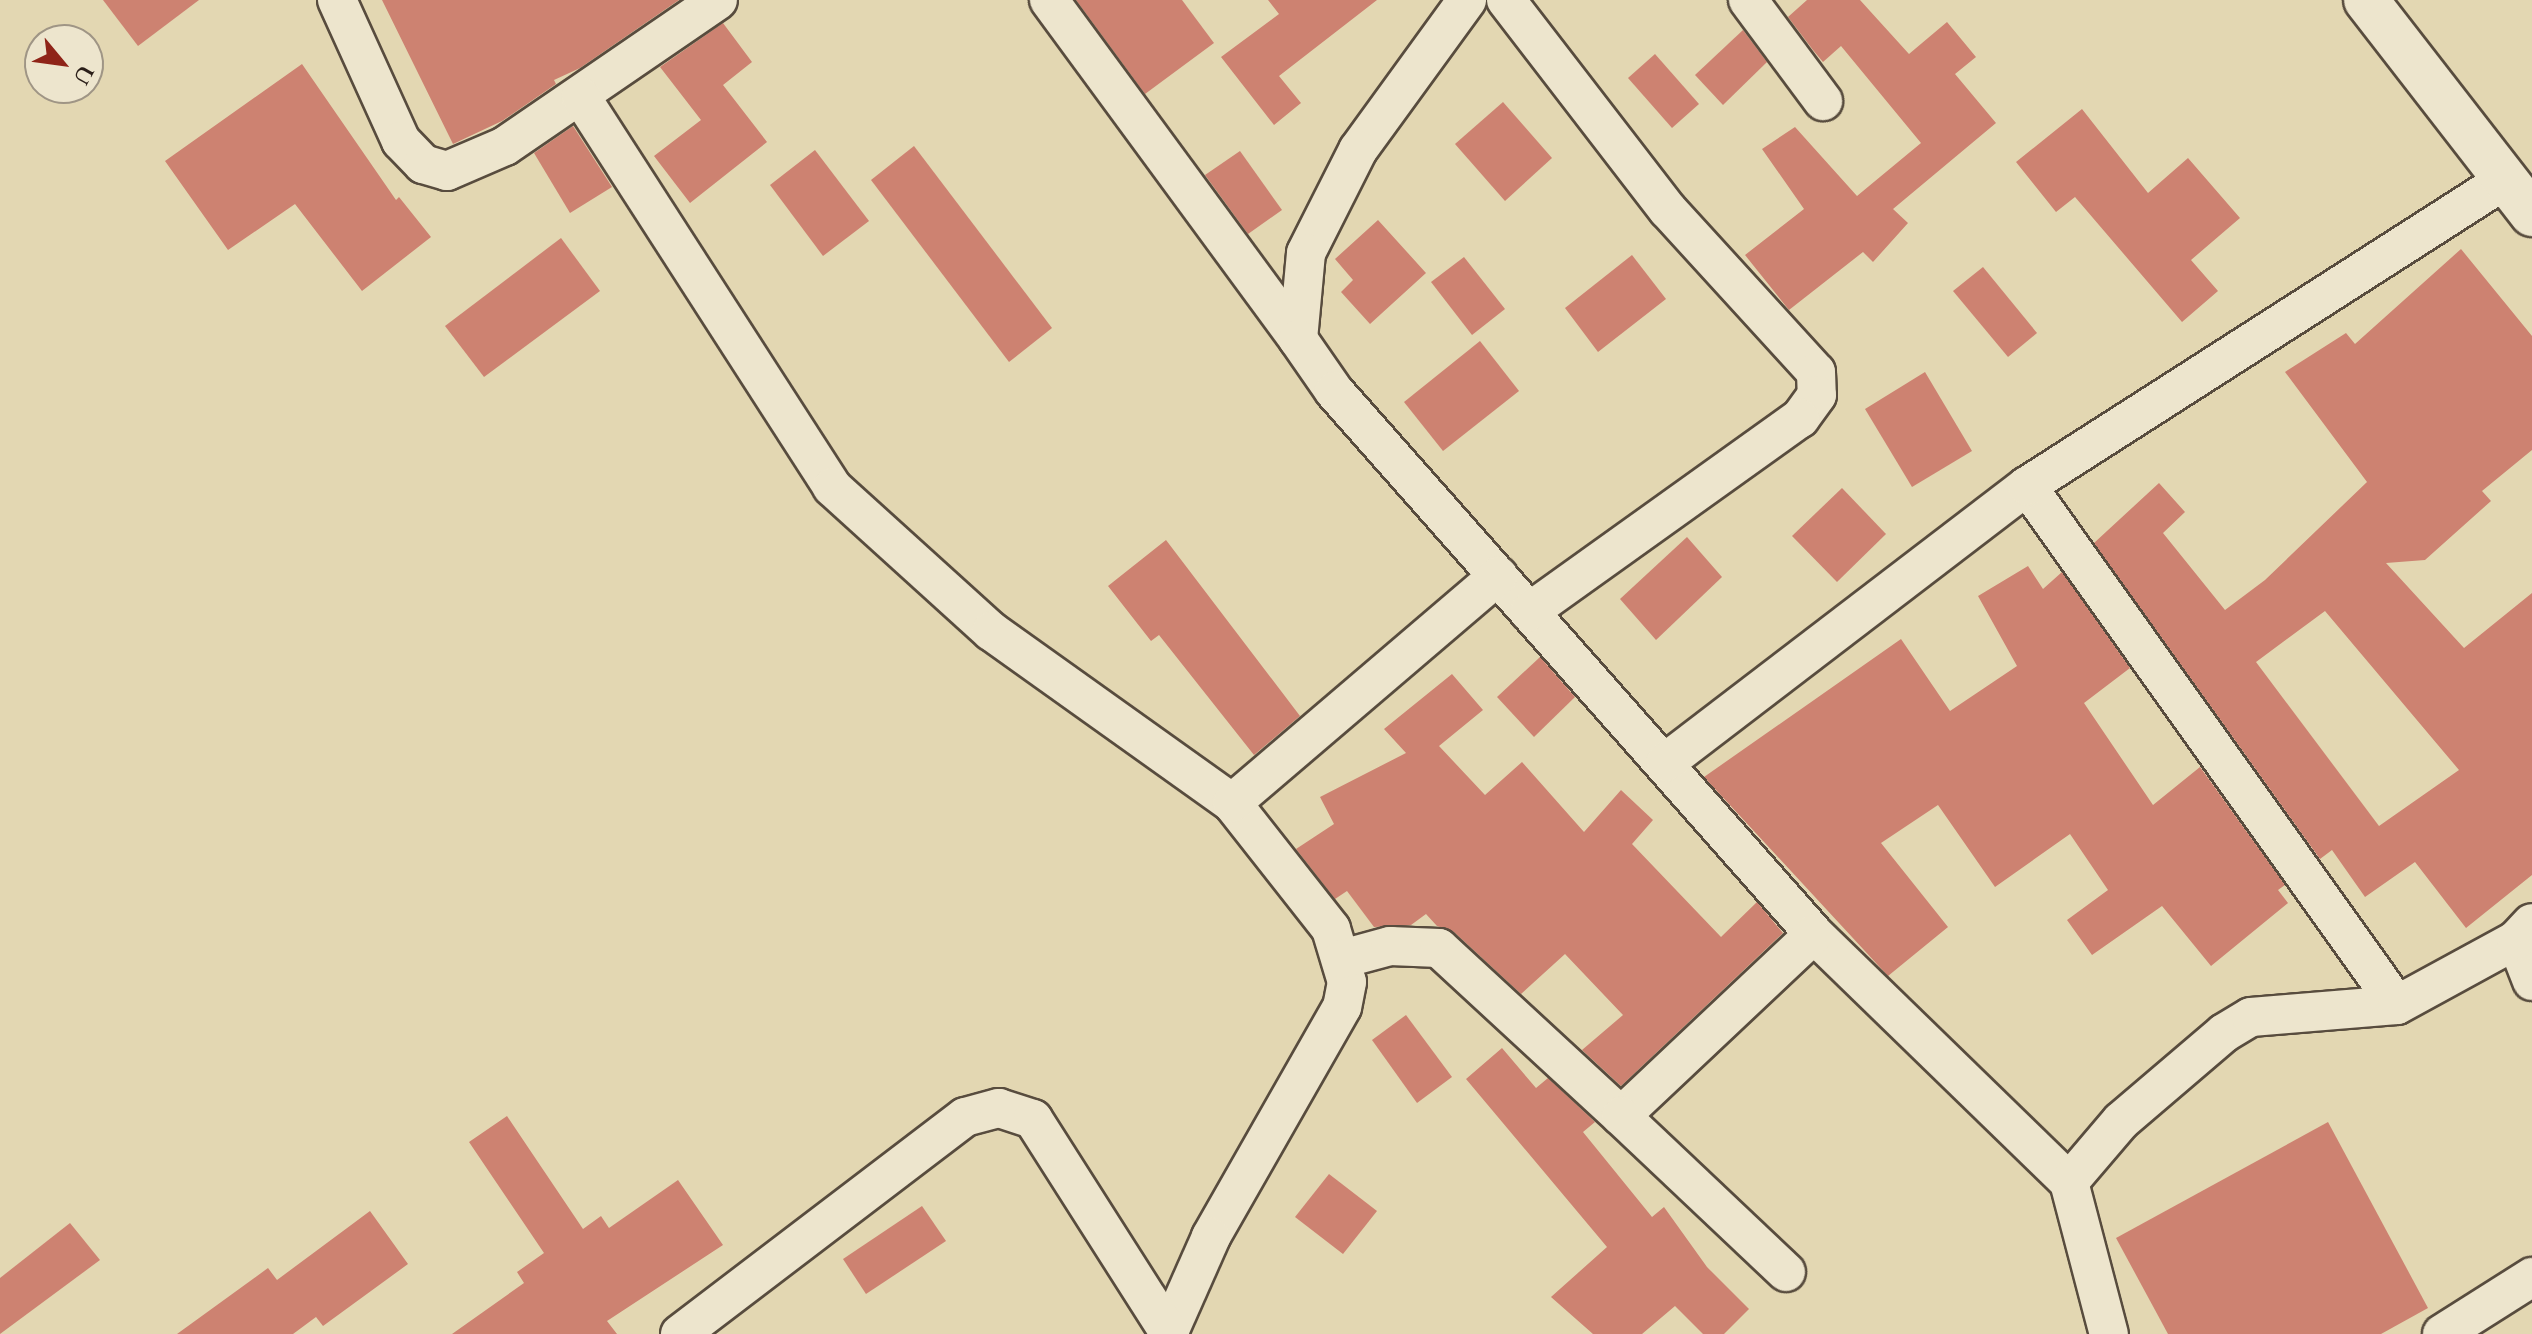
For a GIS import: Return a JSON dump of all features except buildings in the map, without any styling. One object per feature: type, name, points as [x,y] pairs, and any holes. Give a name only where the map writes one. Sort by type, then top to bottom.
[{"type":"main road","points":[[2366,0],[2532,214]]},
{"type":"street","points":[[337,0],[401,141],[423,164],[447,171],[505,146],[581,97],[718,0]]},
{"type":"street","points":[[1049,0],[1334,391],[1666,762],[1814,934],[2069,1182],[2109,1334]]},
{"type":"street","points":[[1298,339],[1306,253],[1358,150],[1467,0]]},
{"type":"street","points":[[1506,0],[1668,210],[1816,372],[1817,395],[1800,418],[1529,612]]},
{"type":"street","points":[[1748,0],[1823,101]]},
{"type":"street","points":[[581,97],[832,487],[991,631],[1232,803],[1331,929],[1347,982],[1342,1007],[1211,1237],[1169,1334]]},
{"type":"street","points":[[1666,762],[2027,486],[2505,180]]},
{"type":"street","points":[[2027,486],[2397,1005]]},
{"type":"street","points":[[1232,803],[1498,576]]},
{"type":"street","points":[[2069,1182],[2121,1121],[2224,1033],[2251,1017],[2397,1005],[2524,932],[2532,981]]},
{"type":"street","points":[[1621,1116],[1814,934]]},
{"type":"street","points":[[1342,959],[1390,946],[1439,948],[1786,1272]]},
{"type":"street","points":[[680,1334],[965,1117],[999,1108],[1033,1119],[1169,1334]]},
{"type":"street","points":[[2442,1334],[2532,1277]]}]
